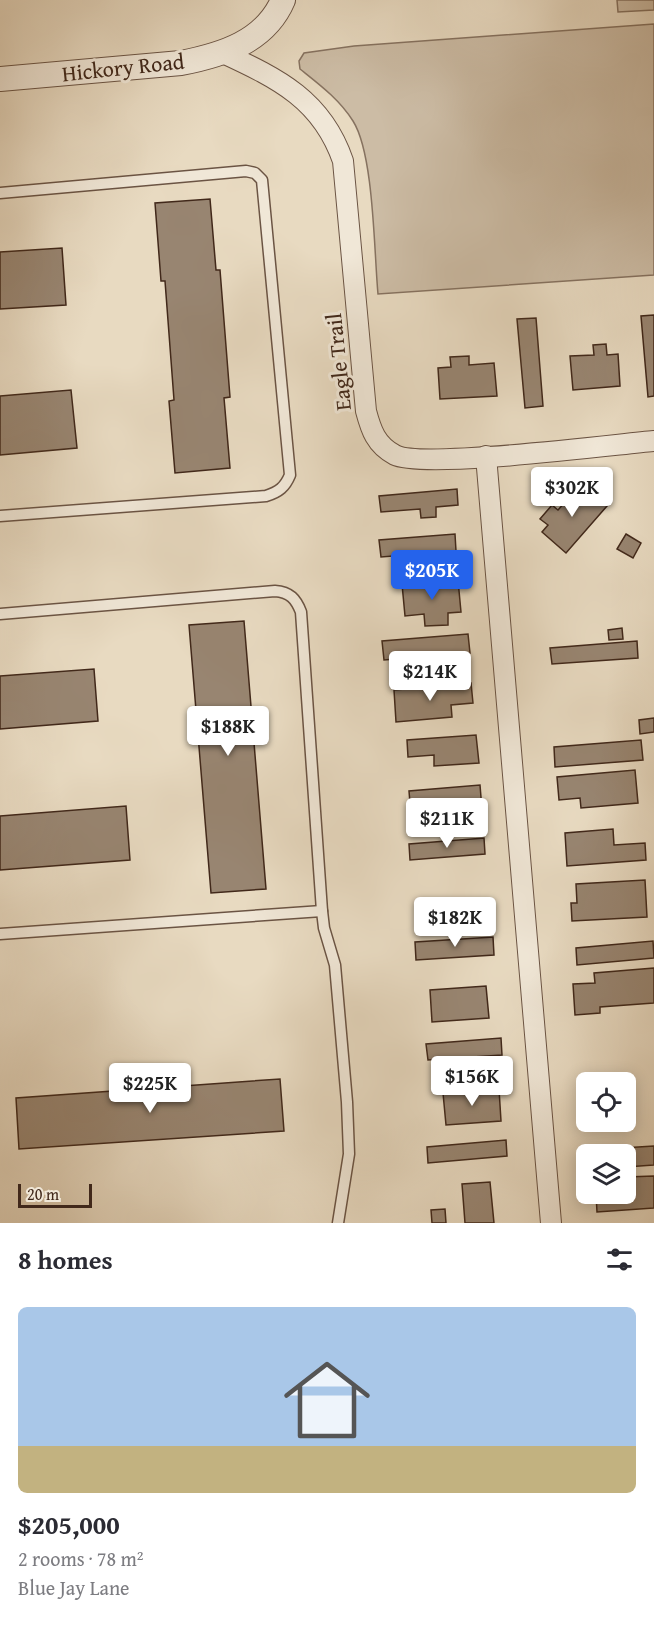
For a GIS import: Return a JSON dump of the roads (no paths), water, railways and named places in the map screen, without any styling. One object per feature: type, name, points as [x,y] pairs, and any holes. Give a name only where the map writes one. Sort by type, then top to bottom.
[{"type":"street","points":[[233,48],[265,27],[283,0]]},
{"type":"street","name":"Hickory Road","points":[[0,79],[181,63],[233,48]]},
{"type":"street","name":"Eagle Trail","points":[[233,48],[288,87],[317,111],[338,145],[343,161],[366,411],[372,435],[384,448],[409,460],[486,456],[654,441]]},
{"type":"street","points":[[486,456],[551,1223]]},
{"type":"lane","points":[[0,193],[246,171],[255,173],[262,180],[290,475],[286,484],[278,492],[266,496],[0,516]]},
{"type":"lane","points":[[0,614],[275,591],[291,595],[297,602],[301,612],[322,911],[324,928],[335,965],[346,1102],[349,1154],[338,1223]]},
{"type":"lane","points":[[0,934],[322,911]]}]
